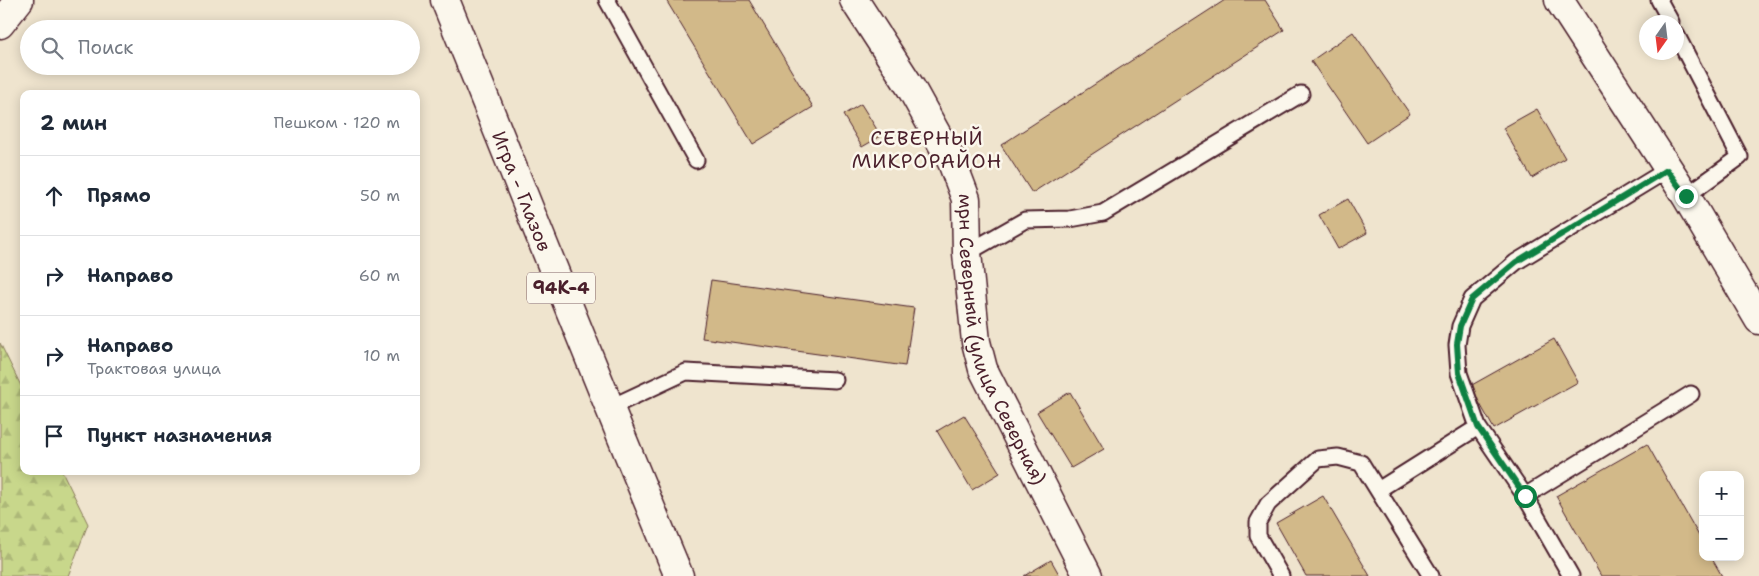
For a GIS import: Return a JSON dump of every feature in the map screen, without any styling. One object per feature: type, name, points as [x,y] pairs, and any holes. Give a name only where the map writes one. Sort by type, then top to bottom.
[{"type":"main road","points":[[0,24],[19,0]]},
{"type":"main road","name":"Игра - Глазов","points":[[445,0],[678,576]]},
{"type":"main road","name":"мрн Северный (улица Северная)","points":[[854,0],[911,88],[952,162],[966,199],[967,253],[976,342],[983,369],[1088,576]]},
{"type":"main road","points":[[1559,0],[1667,170],[1686,196],[1759,320]]},
{"type":"lane","points":[[607,0],[696,160]]},
{"type":"lane","points":[[1659,0],[1667,15]]},
{"type":"lane","points":[[1684,49],[1740,157],[1686,196]]},
{"type":"lane","points":[[967,253],[1025,220],[1070,219],[1103,213],[1301,94]]},
{"type":"lane","points":[[1571,576],[1525,496],[1478,427],[1459,373],[1457,344],[1460,326],[1472,299],[1516,262],[1667,170]]},
{"type":"lane","points":[[609,408],[686,372],[835,380]]},
{"type":"lane","points":[[1525,496],[1691,394]]},
{"type":"lane","points":[[1378,490],[1478,427]]},
{"type":"lane","points":[[1281,576],[1258,536],[1258,522],[1268,504],[1318,458],[1338,457],[1361,463],[1431,576]]},
{"type":"green space","points":[[0,343],[20,384],[20,475],[64,475],[88,524],[68,576],[0,576]]},
{"type":"building","points":[[666,0],[749,0],[813,107],[753,144]]},
{"type":"building","points":[[1225,0],[1265,0],[1284,30],[1032,193],[1001,145]]},
{"type":"building","points":[[1353,32],[1410,114],[1367,143],[1311,61]]},
{"type":"building","points":[[861,104],[881,136],[862,147],[843,115]]},
{"type":"building","points":[[1537,109],[1565,158],[1532,178],[1503,128]]},
{"type":"building","points":[[1348,199],[1367,233],[1338,249],[1319,215]]},
{"type":"building","points":[[711,280],[914,308],[905,366],[702,338]]},
{"type":"building","points":[[1554,339],[1578,382],[1494,429],[1470,386]]},
{"type":"building","points":[[1070,392],[1104,449],[1071,468],[1037,412]]},
{"type":"building","points":[[964,415],[1000,473],[972,490],[937,431]]},
{"type":"building","points":[[1647,444],[1699,536],[1699,561],[1713,561],[1722,576],[1601,576],[1556,496]]},
{"type":"building","points":[[1323,496],[1370,576],[1306,576],[1276,523]]},
{"type":"building","points":[[1051,560],[1060,576],[1024,576]]},
{"type":"district","name":"СЕВЕРНЫЙ МИКРОРАЙОН","points":[[927,150]]},
{"type":"route","points":[[1525,496],[1478,427],[1459,373],[1457,344],[1460,326],[1472,299],[1516,262],[1667,170],[1686,196]]}]
